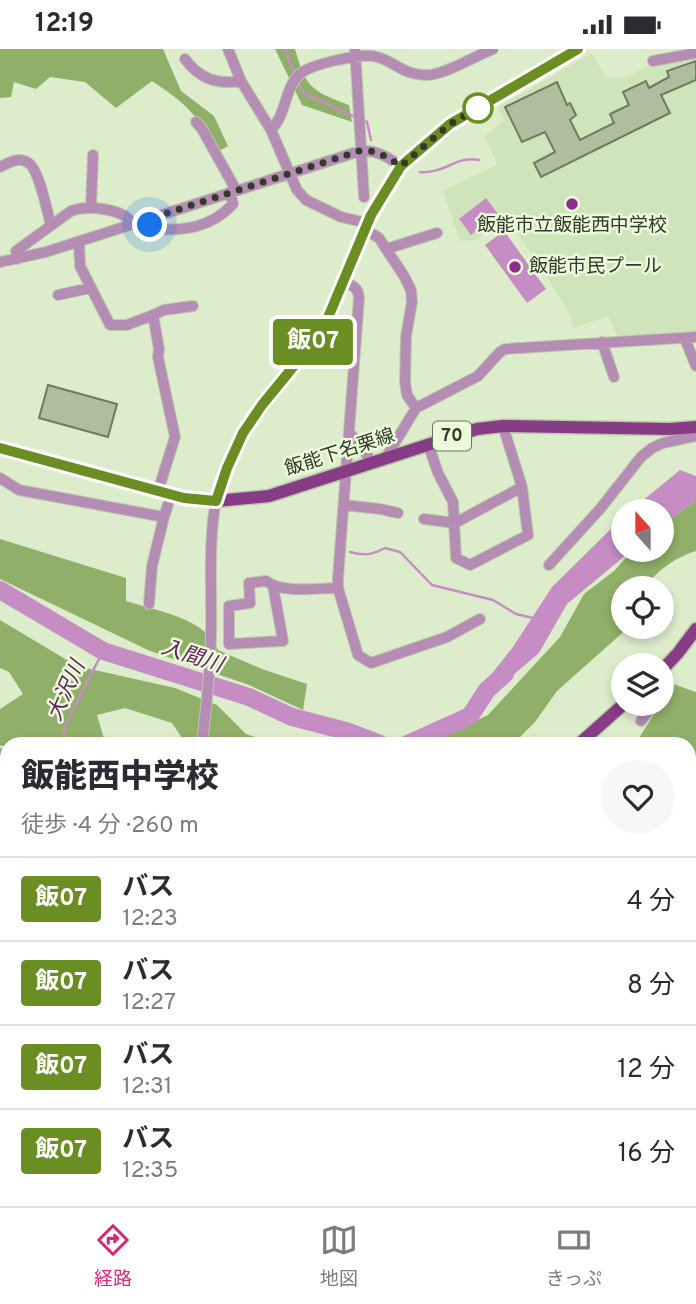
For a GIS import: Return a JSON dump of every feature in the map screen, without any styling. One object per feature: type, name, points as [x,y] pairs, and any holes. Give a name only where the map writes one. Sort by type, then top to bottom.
[{"type":"main road","name":"飯能下名栗線","points":[[0,448],[164,493],[202,501],[216,501],[269,496],[459,433],[503,426],[696,428]]},
{"type":"main road","points":[[674,657],[696,629]]},
{"type":"main road","points":[[587,737],[611,715]]},
{"type":"street","points":[[228,49],[241,81],[271,130],[297,190],[306,200],[366,226],[379,238],[404,276],[412,296],[406,336],[405,382],[407,395],[416,408]]},
{"type":"street","points":[[271,130],[280,121],[293,82],[302,72],[314,66],[355,53],[374,56],[408,73],[429,75],[493,49]]},
{"type":"street","points":[[203,737],[211,637],[216,501],[243,433],[327,320],[366,226],[401,166],[450,124],[567,52],[578,49]]},
{"type":"street","points":[[355,53],[363,197]]},
{"type":"street","points":[[653,61],[696,53]]},
{"type":"street","points":[[185,59],[193,70],[208,80],[232,83],[241,81]]},
{"type":"street","points":[[149,219],[154,229],[181,231],[208,223],[225,213],[233,204],[233,191],[202,129],[195,122]]},
{"type":"street","points":[[0,263],[79,242],[359,151],[379,153],[401,166]]},
{"type":"street","points":[[91,207],[93,155]]},
{"type":"street","points":[[0,167],[24,160],[31,164],[51,225]]},
{"type":"street","points":[[17,259],[16,251],[71,211],[91,207],[127,216],[133,225]]},
{"type":"street","points":[[386,250],[437,233]]},
{"type":"street","points":[[79,242],[80,266],[110,325],[127,325],[164,310],[193,306]]},
{"type":"street","points":[[344,282],[355,286],[359,298],[338,588],[358,655],[371,663],[447,637],[480,619]]},
{"type":"street","points":[[58,295],[90,288]]},
{"type":"street","points":[[149,604],[152,566],[164,517],[164,493],[175,437],[158,357],[153,315]]},
{"type":"street","points":[[349,432],[379,461],[416,408],[478,376],[505,349],[691,338],[696,366]]},
{"type":"street","points":[[602,342],[614,377]]},
{"type":"street","points":[[428,445],[438,474],[453,502],[456,558],[470,565],[528,535],[522,487],[503,426]]},
{"type":"street","points":[[549,565],[600,509],[641,457],[663,443],[696,436]]},
{"type":"street","points":[[0,478],[19,490],[164,517]]},
{"type":"street","points":[[424,519],[455,523],[522,487]]},
{"type":"street","points":[[344,505],[398,513]]},
{"type":"street","points":[[273,586],[283,641],[229,645],[229,605],[250,603],[249,583],[266,581],[273,586],[338,588]]},
{"type":"street","points":[[642,721],[645,716]]},
{"type":"shaded area","name":"飯能市立飯能西中学校","points":[[592,53],[606,78],[628,77],[648,65],[696,56],[696,331],[617,336],[608,316],[574,328],[568,310],[507,217],[476,240],[460,241],[443,191],[497,165],[485,136],[504,120],[498,107]]},
{"type":"shaded area","points":[[486,198],[498,214],[471,235],[459,219]]},
{"type":"shaded area","name":"飯能市民プール","points":[[504,231],[546,289],[527,303],[485,245]]},
{"type":"shaded area","points":[[680,470],[696,476],[696,500],[674,517],[674,499],[645,499]]},
{"type":"shaded area","points":[[611,529],[611,562],[618,562],[567,604],[539,653],[492,693],[482,686],[513,647],[552,587]]},
{"type":"green space","points":[[0,49],[163,49],[181,91],[214,116],[228,146],[219,151],[190,111],[152,81],[116,108],[85,82],[50,77],[36,89],[14,82],[11,97],[0,98]]},
{"type":"green space","points":[[275,49],[295,49],[307,80],[326,96],[349,105],[352,122],[302,105]]},
{"type":"green space","points":[[696,500],[696,551],[674,561],[674,517]]},
{"type":"green space","points":[[0,539],[126,578],[126,601],[178,617],[202,630],[212,639],[218,650],[307,684],[303,710],[249,685],[150,651],[0,579]]},
{"type":"green space","points":[[622,562],[672,562],[654,576],[611,576],[611,639],[616,639],[557,691],[535,722],[520,737],[442,737],[488,715],[560,637],[584,594]]},
{"type":"green space","points":[[0,620],[77,666],[175,688],[217,705],[246,734],[254,737],[181,737],[172,723],[125,708],[97,715],[104,737],[0,737],[0,709],[23,694],[9,672],[0,668]]},
{"type":"green space","points":[[674,684],[696,692],[696,737],[640,737],[653,716],[674,716]]},
{"type":"building","points":[[696,61],[696,80],[661,95],[670,113],[541,177],[534,163],[555,152],[545,132],[522,142],[505,107],[557,82],[567,105],[570,103],[576,115],[570,120],[580,140],[614,123],[610,114],[629,105],[623,92],[646,81],[649,88],[669,77],[667,71]]},
{"type":"building","points":[[48,385],[117,404],[108,437],[39,418]]},
{"type":"waterway","points":[[285,49],[295,75]]},
{"type":"waterway","points":[[297,82],[305,94],[355,117]]},
{"type":"waterway","points":[[362,119],[367,122],[371,140]]},
{"type":"waterway","points":[[420,172],[437,170],[464,160],[479,160]]},
{"type":"waterway","points":[[350,552],[368,554],[385,548],[400,552],[432,585],[493,600],[516,614],[533,618]]},
{"type":"waterway","name":"入間川","points":[[0,590],[103,651],[249,697],[292,717],[362,737]]},
{"type":"waterway","name":"大沢川","points":[[65,737],[64,728],[103,651]]},
{"type":"waterway","name":"入間川","points":[[424,737],[470,716],[487,690],[505,674]]},
{"type":"bus line","name":"飯07","points":[[0,448],[184,498],[216,501],[243,433],[327,320],[364,229],[401,166],[450,124],[578,49]]},
{"type":"place","name":"飯能市立飯能西中学校","points":[[572,204]]},
{"type":"place","name":"飯能市民プール","points":[[515,267]]},
{"type":"route","points":[[150,225],[149,219],[359,151],[379,153],[401,166],[450,124],[478,108]]}]
